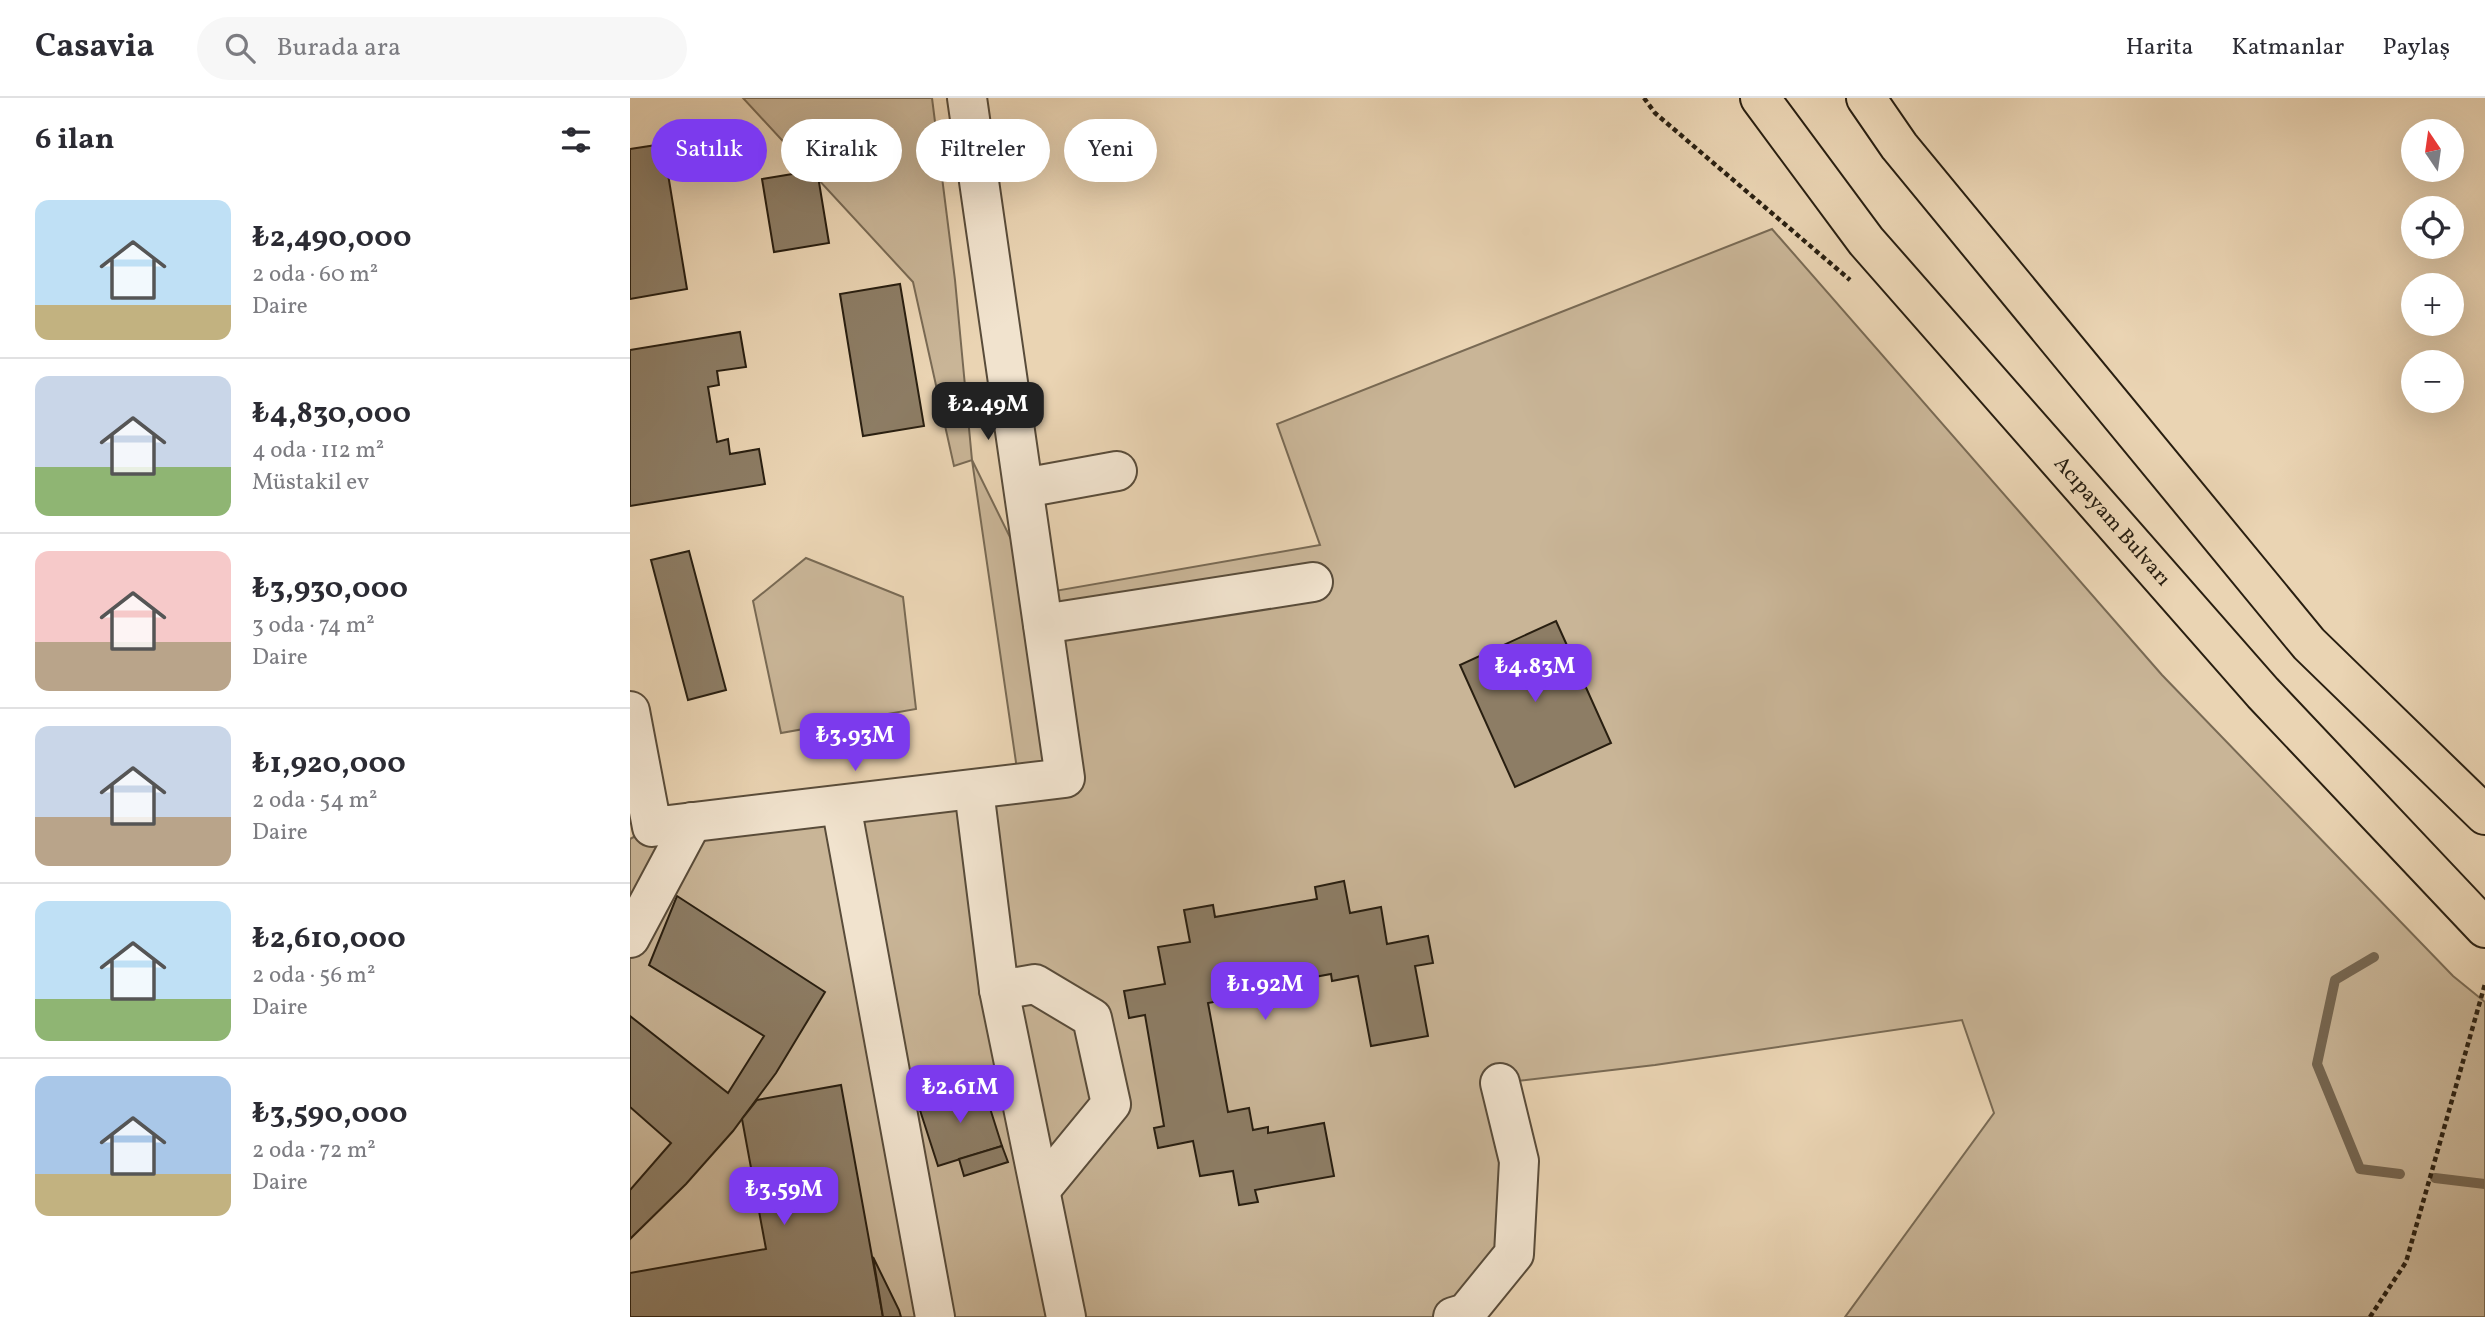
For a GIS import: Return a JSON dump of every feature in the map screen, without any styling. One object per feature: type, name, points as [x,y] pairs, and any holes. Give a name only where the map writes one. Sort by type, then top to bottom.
[{"type":"main road","name":"Acıpayam Bulvarı","points":[[1760,98],[1866,241],[2263,693],[2485,928]]},
{"type":"main road","points":[[1866,98],[1899,146],[2309,644],[2485,815]]},
{"type":"main road","points":[[2379,713],[2485,797]]},
{"type":"street","points":[[630,711],[652,827],[1065,778],[967,98]]},
{"type":"street","points":[[1024,488],[1117,471]]},
{"type":"street","points":[[1043,624],[1313,582]]},
{"type":"street","points":[[974,790],[999,990],[1042,1188],[1066,1317]]},
{"type":"street","points":[[841,805],[935,1317]]},
{"type":"street","points":[[630,938],[692,822]]},
{"type":"street","points":[[999,990],[1035,984],[1092,1018],[1109,1091],[1111,1104],[1042,1188]]},
{"type":"street","points":[[1453,1317],[1466,1312],[1514,1254],[1519,1161],[1500,1083]]},
{"type":"path","points":[[2370,1317],[2406,1262],[2485,984]]},
{"type":"shaded area","points":[[743,98],[932,98],[935,119],[916,119],[916,182],[943,182],[972,460],[954,466],[913,282],[821,182],[902,182],[902,119],[781,119],[781,139],[767,124],[767,119],[762,119]]},
{"type":"shaded area","points":[[1772,229],[2162,675],[2453,976],[2485,1002],[2485,1317],[1845,1317],[1994,1113],[1962,1020],[1655,1065],[1500,1083],[1514,1254],[1453,1317],[630,1317],[630,839],[652,827],[1019,783],[972,460],[1038,594],[1320,545],[1277,424]]},
{"type":"shaded area","points":[[806,558],[903,597],[916,709],[781,733],[753,601]]},
{"type":"building","points":[[651,146],[651,182],[669,182],[687,289],[630,299],[630,149]]},
{"type":"building","points":[[781,176],[781,182],[819,182],[829,243],[774,252],[762,182],[767,182],[767,178]]},
{"type":"building","points":[[900,284],[924,426],[863,436],[840,294]]},
{"type":"building","points":[[740,332],[746,367],[717,371],[719,385],[708,387],[717,442],[728,439],[730,454],[759,449],[765,484],[630,506],[630,350]]},
{"type":"building","points":[[689,551],[726,690],[688,700],[651,560]]},
{"type":"building","points":[[1556,621],[1611,743],[1515,787],[1460,665]]},
{"type":"building","points":[[1344,881],[1350,913],[1381,907],[1387,944],[1428,936],[1433,963],[1415,966],[1428,1036],[1371,1046],[1358,976],[1332,981],[1331,974],[1228,993],[1230,999],[1208,1003],[1228,1112],[1249,1108],[1253,1130],[1268,1127],[1268,1133],[1324,1123],[1334,1176],[1255,1190],[1258,1202],[1239,1205],[1233,1171],[1200,1176],[1193,1141],[1158,1148],[1154,1128],[1164,1126],[1145,1015],[1129,1018],[1124,991],[1165,984],[1158,947],[1190,942],[1184,910],[1213,905],[1215,917],[1317,899],[1315,887]]},
{"type":"building","points":[[677,896],[825,992],[776,1073],[733,1131],[686,1184],[630,1239],[630,1190],[671,1143],[630,1107],[630,1016],[728,1093],[764,1036],[649,965]]},
{"type":"building","points":[[982,1083],[1002,1146],[938,1166],[918,1104]]},
{"type":"building","points":[[841,1085],[883,1317],[630,1317],[630,1273],[766,1249],[742,1119],[757,1100]]},
{"type":"building","points":[[1002,1146],[1008,1162],[964,1176],[959,1159]]},
{"type":"building","points":[[873,1257],[899,1310],[901,1317],[883,1317]]},
{"type":"waterway","points":[[2374,957],[2335,980],[2317,1064],[2360,1169],[2400,1174]]},
{"type":"waterway","points":[[2435,1178],[2485,1184]]}]
